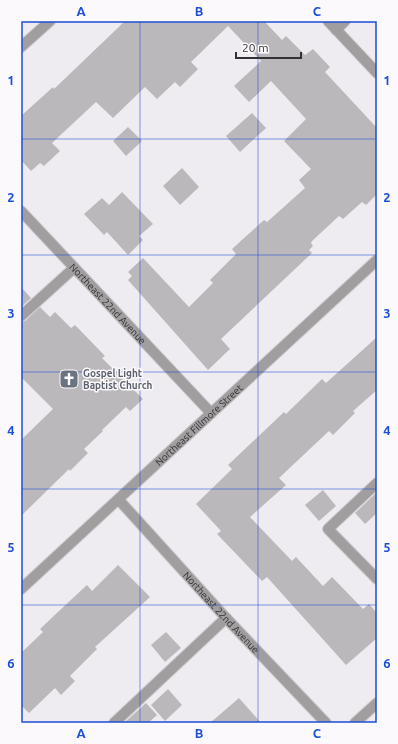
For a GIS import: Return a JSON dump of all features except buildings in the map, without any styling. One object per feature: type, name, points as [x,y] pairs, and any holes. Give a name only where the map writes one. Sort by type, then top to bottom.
[{"type":"street","points":[[21,47],[50,21]]},
{"type":"street","points":[[328,21],[377,73]]},
{"type":"street","points":[[336,30],[345,21]]},
{"type":"street","name":"Northeast 22nd Avenue","points":[[21,211],[211,413]]},
{"type":"street","name":"Northeast Fillmore Street","points":[[21,589],[377,260]]},
{"type":"street","points":[[21,316],[74,268]]},
{"type":"street","points":[[377,482],[328,529],[377,579]]},
{"type":"street","name":"Northeast 22nd Avenue","points":[[119,500],[226,618],[326,723]]},
{"type":"street","points":[[114,723],[226,618]]},
{"type":"street","points":[[355,723],[377,703]]},
{"type":"place","name":"Gospel Light Baptist Church","points":[[69,379]]}]
